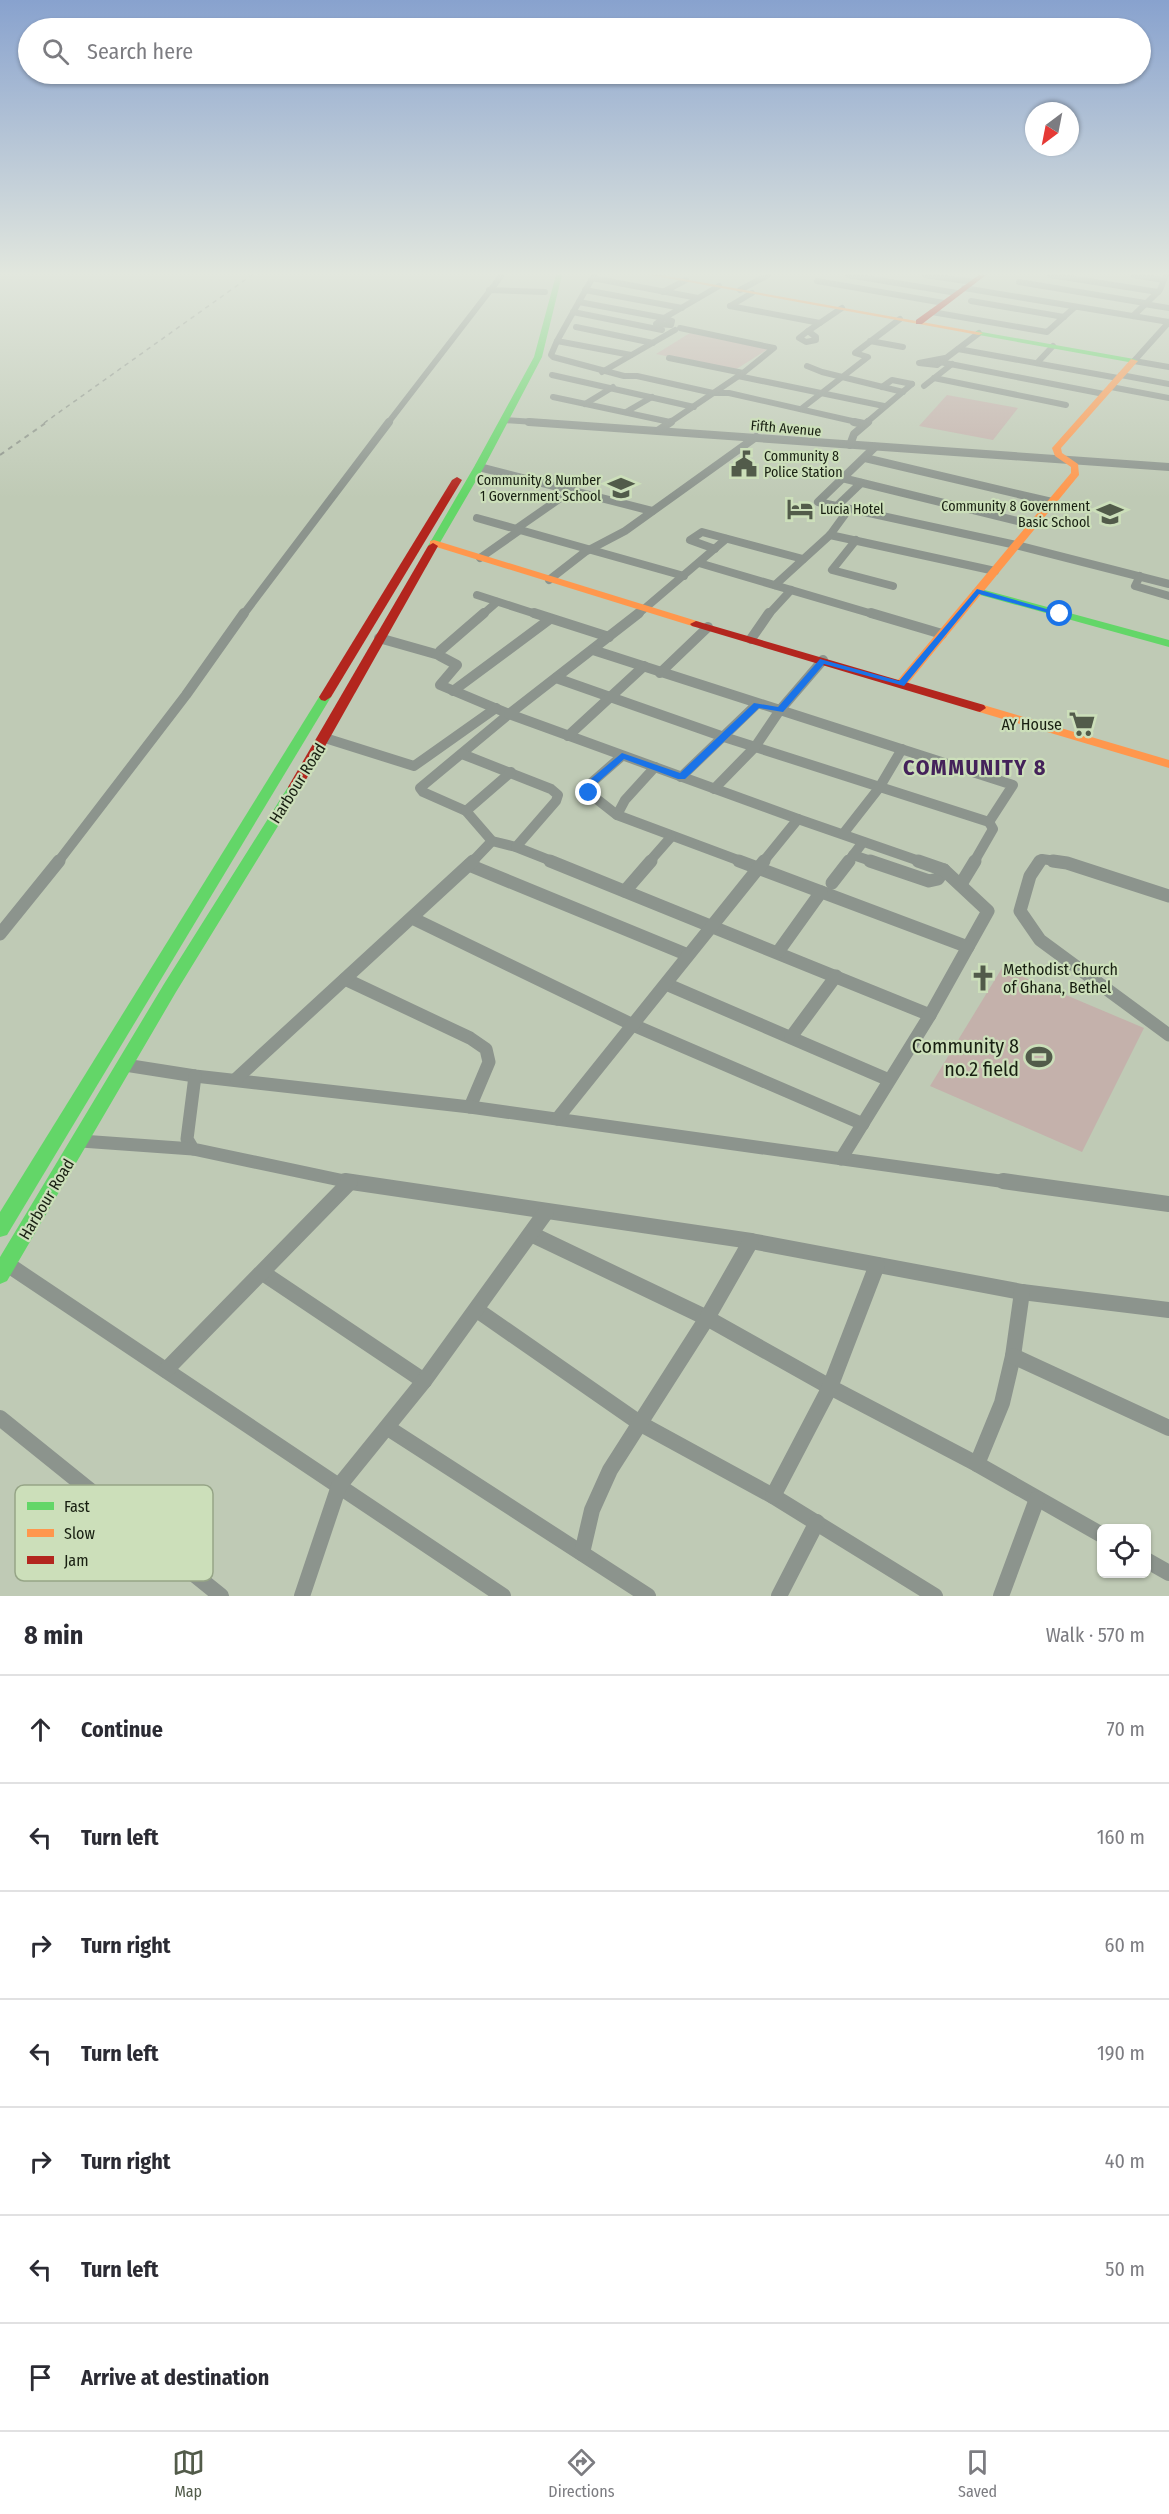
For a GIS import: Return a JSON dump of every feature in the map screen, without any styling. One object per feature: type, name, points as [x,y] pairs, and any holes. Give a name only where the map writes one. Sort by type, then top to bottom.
[{"type":"main road","name":"Harbour Road","points":[[0,1229],[525,366],[531,349]]},
{"type":"main road","name":"Harbour Road","points":[[3,1270],[325,738],[379,638],[479,467],[540,349]]},
{"type":"main road","points":[[1072,349],[1134,361]]},
{"type":"main road","points":[[901,684],[1076,473],[1075,466],[1058,454],[1056,448],[1134,361]]},
{"type":"main road","points":[[435,543],[549,580],[1169,764]]},
{"type":"main road","points":[[977,591],[1169,644]]},
{"type":"street","points":[[0,934],[186,695],[268,579],[444,349]]},
{"type":"street","points":[[553,349],[552,357],[605,370],[713,393],[729,393],[864,424]]},
{"type":"street","points":[[599,349],[631,356]]},
{"type":"street","points":[[584,383],[642,349]]},
{"type":"street","points":[[659,430],[740,375],[772,349]]},
{"type":"street","points":[[801,409],[868,357],[855,353],[859,349]]},
{"type":"street","points":[[957,349],[943,360],[996,373],[1113,384],[1169,384]]},
{"type":"street","points":[[961,349],[1037,363],[1169,398]]},
{"type":"street","points":[[1037,363],[1050,349]]},
{"type":"street","points":[[1134,361],[1144,349]]},
{"type":"street","points":[[669,358],[884,406]]},
{"type":"street","points":[[981,387],[1013,359]]},
{"type":"street","points":[[1134,361],[1169,368]]},
{"type":"street","points":[[924,386],[952,364]]},
{"type":"street","points":[[807,366],[882,387],[892,380],[912,384],[864,424],[852,436],[850,445]]},
{"type":"street","points":[[552,375],[694,406]]},
{"type":"street","points":[[585,404],[631,376]]},
{"type":"street","points":[[934,378],[1066,405]]},
{"type":"street","points":[[641,394],[661,381]]},
{"type":"street","points":[[665,400],[685,387]]},
{"type":"street","points":[[626,412],[652,397]]},
{"type":"street","points":[[553,398],[670,422]]},
{"type":"street","name":"Fifth Avenue","points":[[504,420],[1169,467]]},
{"type":"street","points":[[549,580],[590,549],[625,531],[756,437]]},
{"type":"street","points":[[875,447],[818,500],[849,509],[1016,545],[1169,584]]},
{"type":"street","points":[[865,458],[1052,502]]},
{"type":"street","points":[[479,467],[652,511]]},
{"type":"street","points":[[843,478],[1034,525]]},
{"type":"street","points":[[837,506],[861,483]]},
{"type":"street","points":[[480,558],[572,490]]},
{"type":"street","points":[[775,585],[830,535],[849,509]]},
{"type":"street","points":[[477,518],[684,576]]},
{"type":"street","points":[[715,549],[690,540],[702,532],[803,559]]},
{"type":"street","points":[[830,535],[995,571]]},
{"type":"street","points":[[726,539],[646,608],[509,714],[420,788],[430,797],[466,811],[492,841],[516,847],[930,1015]]},
{"type":"street","points":[[856,540],[832,570],[893,586]]},
{"type":"street","points":[[699,563],[942,634]]},
{"type":"street","points":[[1140,576],[1135,586],[1169,596]]},
{"type":"street","points":[[751,639],[762,621],[790,590]]},
{"type":"street","points":[[477,595],[609,637]]},
{"type":"street","points":[[439,655],[440,651],[497,602]]},
{"type":"street","points":[[453,691],[550,619]]},
{"type":"street","points":[[660,673],[708,627]]},
{"type":"street","points":[[379,638],[439,655],[457,665],[440,685],[509,714],[944,870],[988,911],[930,1015],[842,1158]]},
{"type":"street","points":[[593,650],[1013,784],[989,822]]},
{"type":"street","points":[[714,789],[755,747],[780,710],[823,660]]},
{"type":"street","points":[[568,736],[644,666]]},
{"type":"street","points":[[556,678],[724,737],[989,822],[993,829],[961,884]]},
{"type":"street","points":[[681,777],[757,704]]},
{"type":"street","points":[[325,738],[414,766],[496,708]]},
{"type":"street","points":[[843,834],[879,788],[902,749]]},
{"type":"street","points":[[462,754],[551,789],[558,795],[556,801],[516,847]]},
{"type":"street","points":[[622,756],[590,784],[589,793],[616,816],[968,947]]},
{"type":"street","points":[[616,816],[624,800],[655,767]]},
{"type":"street","points":[[466,811],[511,772]]},
{"type":"street","points":[[557,1119],[798,819]]},
{"type":"street","points":[[626,891],[671,837]]},
{"type":"street","points":[[236,1079],[412,918],[492,841]]},
{"type":"street","points":[[832,883],[863,842]]},
{"type":"street","points":[[853,855],[929,881],[938,879],[944,870]]},
{"type":"street","points":[[1169,896],[1067,863],[1042,859],[1036,865],[1027,883],[1020,911],[1040,940],[1169,1035]]},
{"type":"street","points":[[469,865],[688,955]]},
{"type":"street","points":[[778,952],[821,892]]},
{"type":"street","points":[[412,918],[633,1025],[863,1124]]},
{"type":"street","points":[[791,1037],[836,976]]},
{"type":"street","points":[[345,979],[470,1038],[486,1049],[489,1062],[470,1107]]},
{"type":"street","points":[[666,984],[889,1080]]},
{"type":"street","points":[[125,1065],[195,1076],[470,1107],[1169,1204]]},
{"type":"street","points":[[193,1149],[187,1139],[195,1076]]},
{"type":"street","points":[[81,1142],[193,1149],[350,1182],[751,1242],[1022,1292],[1169,1310]]},
{"type":"street","points":[[166,1370],[350,1182]]},
{"type":"street","points":[[302,1596],[339,1486],[424,1381],[546,1212]]},
{"type":"street","points":[[531,1234],[707,1318],[830,1387],[977,1464],[1097,1533]]},
{"type":"street","points":[[582,1553],[592,1510],[610,1470],[707,1318],[751,1242]]},
{"type":"street","points":[[773,1496],[830,1387],[877,1265]]},
{"type":"street","points":[[3,1270],[166,1370],[503,1596]]},
{"type":"street","points":[[263,1273],[424,1381]]},
{"type":"street","points":[[977,1464],[1002,1403],[1013,1356],[1022,1292]]},
{"type":"street","points":[[477,1310],[641,1424],[773,1496],[935,1596]]},
{"type":"street","points":[[1013,1356],[1169,1428]]},
{"type":"street","points":[[0,1418],[83,1485]]},
{"type":"street","points":[[388,1428],[648,1596]]},
{"type":"street","points":[[1001,1596],[1037,1499]]},
{"type":"street","points":[[779,1596],[817,1522]]},
{"type":"street","points":[[1151,1563],[1169,1573]]},
{"type":"street","points":[[202,1581],[221,1596]]},
{"type":"shaded area","points":[[663,349],[767,349],[735,370],[656,354]]},
{"type":"shaded area","points":[[947,395],[1018,408],[993,440],[919,426]]},
{"type":"shaded area","name":"Community 8 no.2 field","points":[[1002,968],[1144,1028],[1082,1152],[930,1086]]},
{"type":"railway","points":[[44,423],[147,349]]},
{"type":"railway","points":[[0,455],[47,422]]},
{"type":"traffic: fast","points":[[433,546],[479,467],[540,349]]},
{"type":"traffic: fast","points":[[1070,349],[1134,361]]},
{"type":"traffic: fast","points":[[977,591],[1169,644]]},
{"type":"traffic: fast","points":[[0,1229],[325,697]]},
{"type":"traffic: fast","points":[[0,1275],[170,988],[295,787]]},
{"type":"traffic: slow","points":[[901,684],[1076,473],[1075,466],[1058,454],[1056,448],[1134,361]]},
{"type":"traffic: slow","points":[[434,543],[696,624]]},
{"type":"traffic: slow","points":[[980,708],[1169,764]]},
{"type":"traffic: jam","points":[[325,697],[457,480]]},
{"type":"traffic: jam","points":[[295,787],[433,546]]},
{"type":"traffic: jam","points":[[696,624],[980,708]]},
{"type":"place","name":"Community 8 Police Station","points":[[744,464]]},
{"type":"place","name":"Community 8 Number 1 Government School","points":[[621,488]]},
{"type":"place","name":"Lucia Hotel","points":[[800,509]]},
{"type":"place","name":"Community 8 Government Basic School","points":[[1110,514]]},
{"type":"place","name":"AY House","points":[[1082,724]]},
{"type":"place","name":"Methodist Church of Ghana, Bethel","points":[[983,978]]},
{"type":"place","name":"Community 8 no.2 field","points":[[1039,1057]]},
{"type":"district","name":"COMMUNITY 8","points":[[975,767]]},
{"type":"route","points":[[589,793],[590,784],[622,756],[681,777],[757,704],[780,710],[823,660],[901,684],[977,591],[1060,614]]}]
